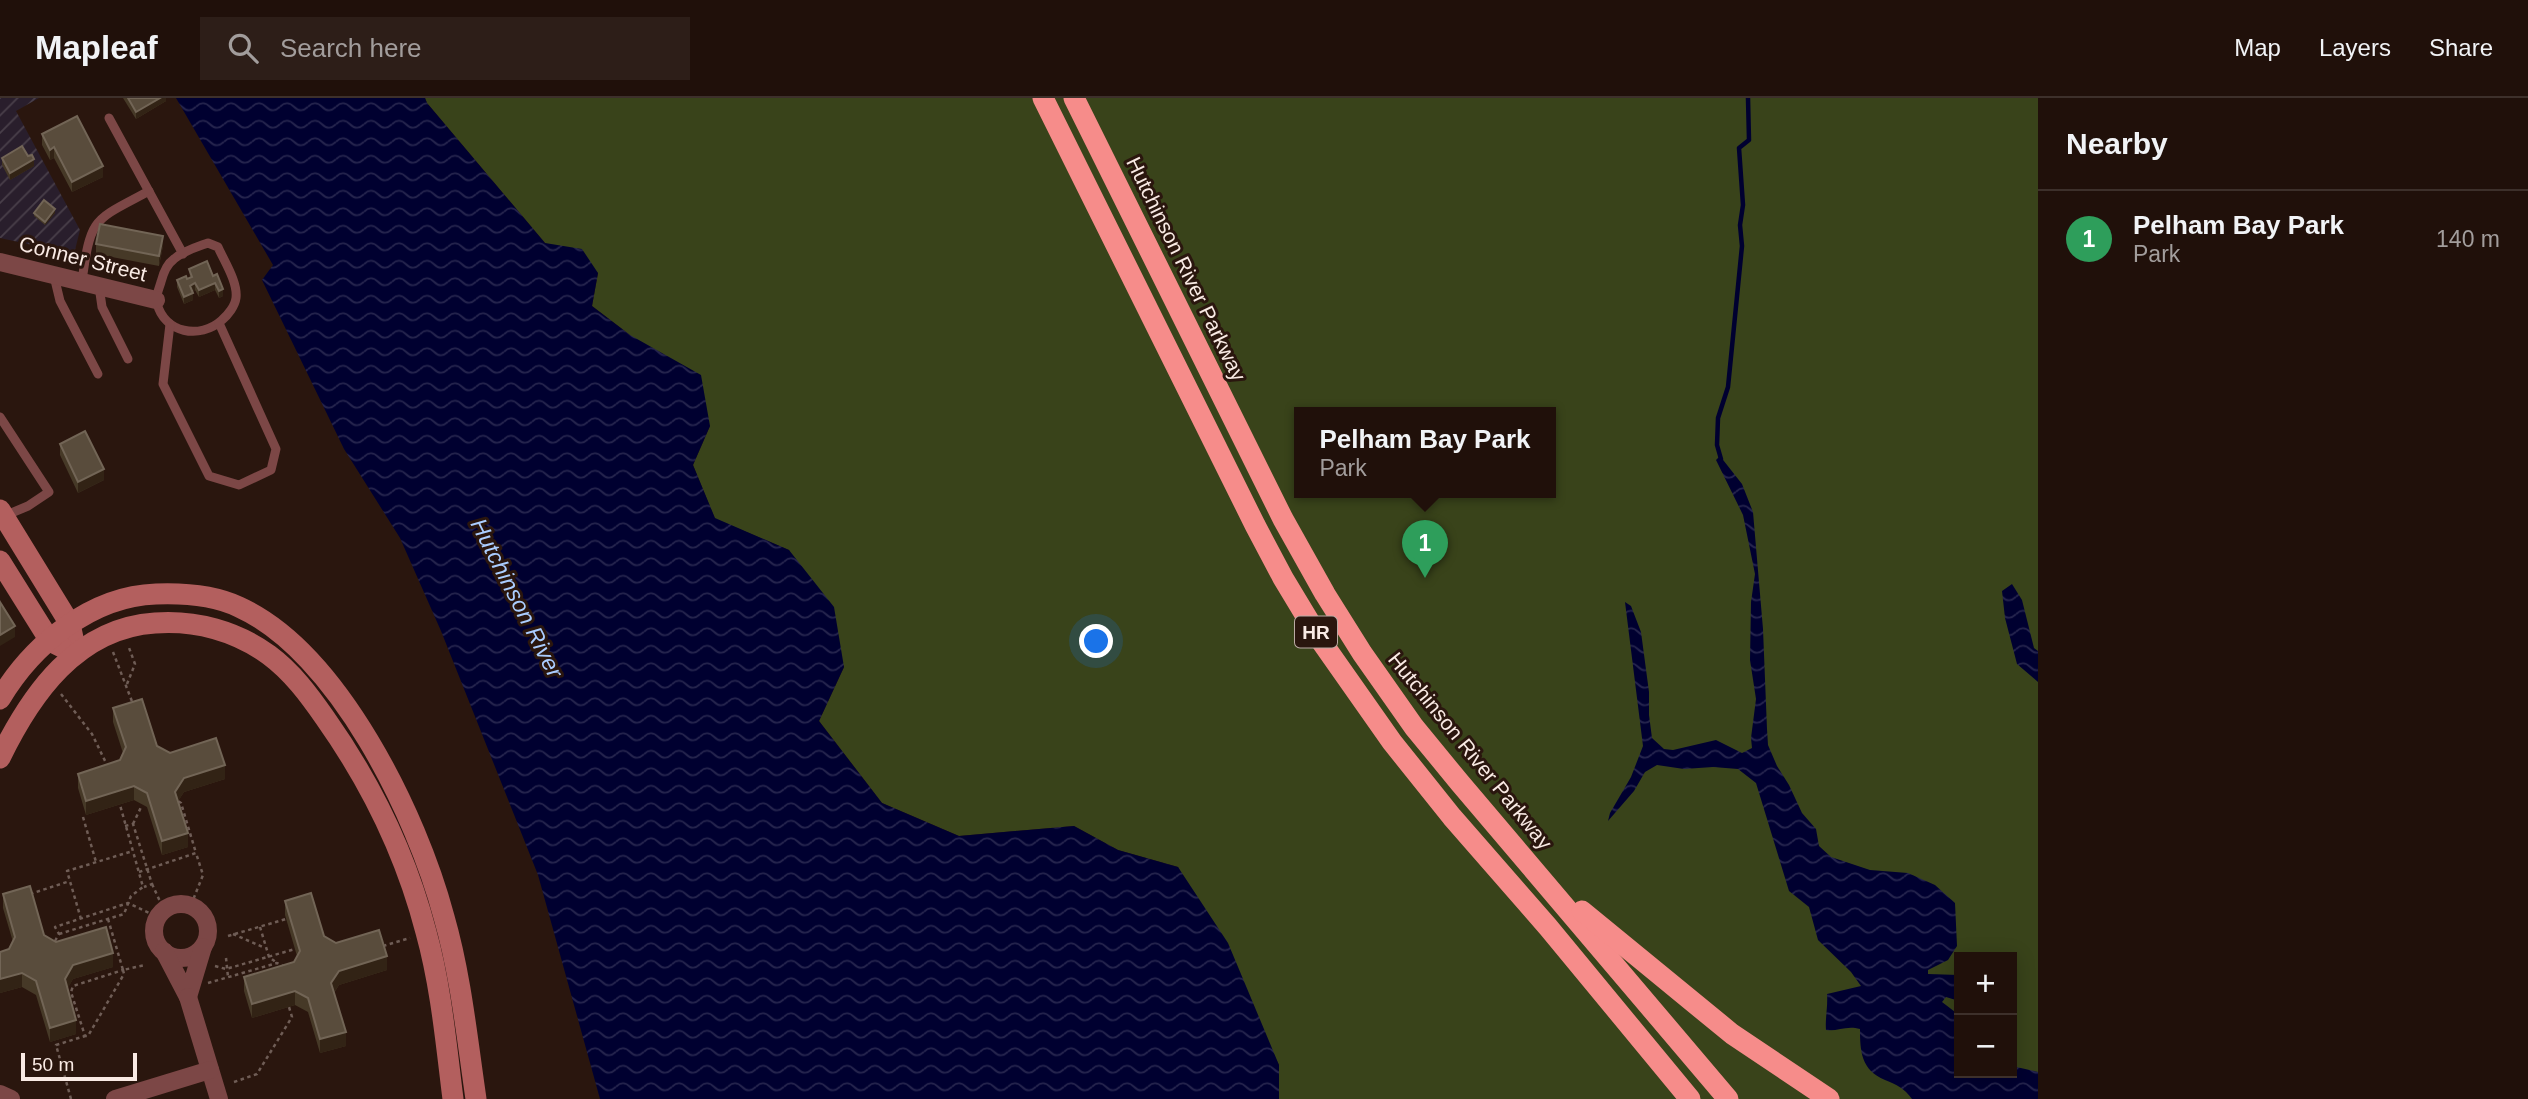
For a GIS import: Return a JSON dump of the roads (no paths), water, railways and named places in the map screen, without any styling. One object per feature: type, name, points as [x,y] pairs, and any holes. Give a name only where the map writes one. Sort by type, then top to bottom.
[{"type":"highway","name":"HR","points":[[1044,98],[1255,525],[1321,641],[1382,729],[1423,782],[1690,1099]]},
{"type":"highway","name":"Hutchinson River Parkway","points":[[1074,98],[1254,462],[1319,585],[1371,667],[1414,727],[1728,1099]]},
{"type":"highway","points":[[1542,880],[1612,934],[1724,1028],[1829,1099]]},
{"type":"main road","points":[[2,513],[71,624],[76,653]]},
{"type":"main road","points":[[0,561],[50,641],[76,653]]},
{"type":"main road","points":[[3,686],[32,656],[71,624],[89,611],[117,600],[158,594],[209,598],[237,606],[279,631],[320,673],[362,731],[389,777],[411,823],[433,880],[456,961],[475,1099]]},
{"type":"main road","points":[[0,758],[29,704],[50,678],[76,653],[95,640],[121,629],[172,622],[200,624],[227,632],[270,656],[293,676],[310,697],[359,770],[402,857],[427,934],[439,995],[453,1099]]},
{"type":"street","name":"Conner Street","points":[[0,262],[156,300]]},
{"type":"street","points":[[188,997],[208,935],[208,925],[199,909],[191,905],[172,905],[161,913],[154,931],[159,946],[188,997],[219,1099]]},
{"type":"street","points":[[164,951],[178,958],[198,952],[203,947]]},
{"type":"street","points":[[115,1099],[210,1070]]},
{"type":"street","points":[[0,1094],[11,1099]]},
{"type":"lane","points":[[109,118],[183,254]]},
{"type":"lane","points":[[128,359],[90,283],[92,229],[103,215],[149,191]]},
{"type":"lane","points":[[208,243],[218,247],[236,288],[236,299],[230,312],[219,323],[192,333],[170,324],[161,314],[156,300],[169,264],[183,254],[208,243]]},
{"type":"lane","points":[[54,274],[60,301],[98,374]]},
{"type":"lane","points":[[170,324],[163,384],[209,476],[239,485],[271,470],[276,449],[219,323]]},
{"type":"lane","points":[[0,417],[49,492],[28,506],[2,513]]},
{"type":"water","name":"Hutchinson River","points":[[176,98],[425,98],[545,243],[582,249],[598,273],[592,306],[630,335],[701,375],[710,426],[693,465],[715,518],[789,550],[834,607],[844,667],[819,721],[882,803],[959,836],[1074,826],[1118,850],[1178,867],[1228,943],[1279,1065],[1279,1099],[600,1099],[538,875],[441,631],[400,538],[344,449],[262,280],[273,265]]},
{"type":"water","points":[[1720,456],[1742,484],[1753,512],[1763,629],[1768,745],[1777,766],[1802,813],[1816,829],[1819,846],[1831,857],[1870,870],[1908,873],[1935,885],[1955,903],[1957,946],[1948,960],[1928,970],[1928,974],[1954,975],[1954,999],[1946,997],[1942,1002],[1954,1011],[1954,1078],[2017,1078],[2017,1067],[2038,1072],[2038,1099],[1912,1099],[1903,1089],[1871,1071],[1863,1059],[1860,1029],[1826,1030],[1827,994],[1861,986],[1851,972],[1818,940],[1809,907],[1789,891],[1756,783],[1738,769],[1684,769],[1657,765],[1645,772],[1634,791],[1608,821],[1631,777],[1643,746],[1625,602],[1631,606],[1641,632],[1652,738],[1664,749],[1673,750],[1716,740],[1742,753],[1752,748],[1756,699],[1750,660],[1751,602],[1755,574],[1743,515],[1716,460]]},
{"type":"water","points":[[2012,584],[2022,600],[2034,648],[2038,651],[2038,682],[2017,664],[2005,618],[2002,591]]},
{"type":"waterway","points":[[1721,459],[1717,445],[1718,418],[1728,387],[1742,246],[1740,225],[1743,205],[1739,148],[1749,140],[1748,98]]},
{"type":"place","name":"Pelham Bay Park","points":[[1425,578]]}]
